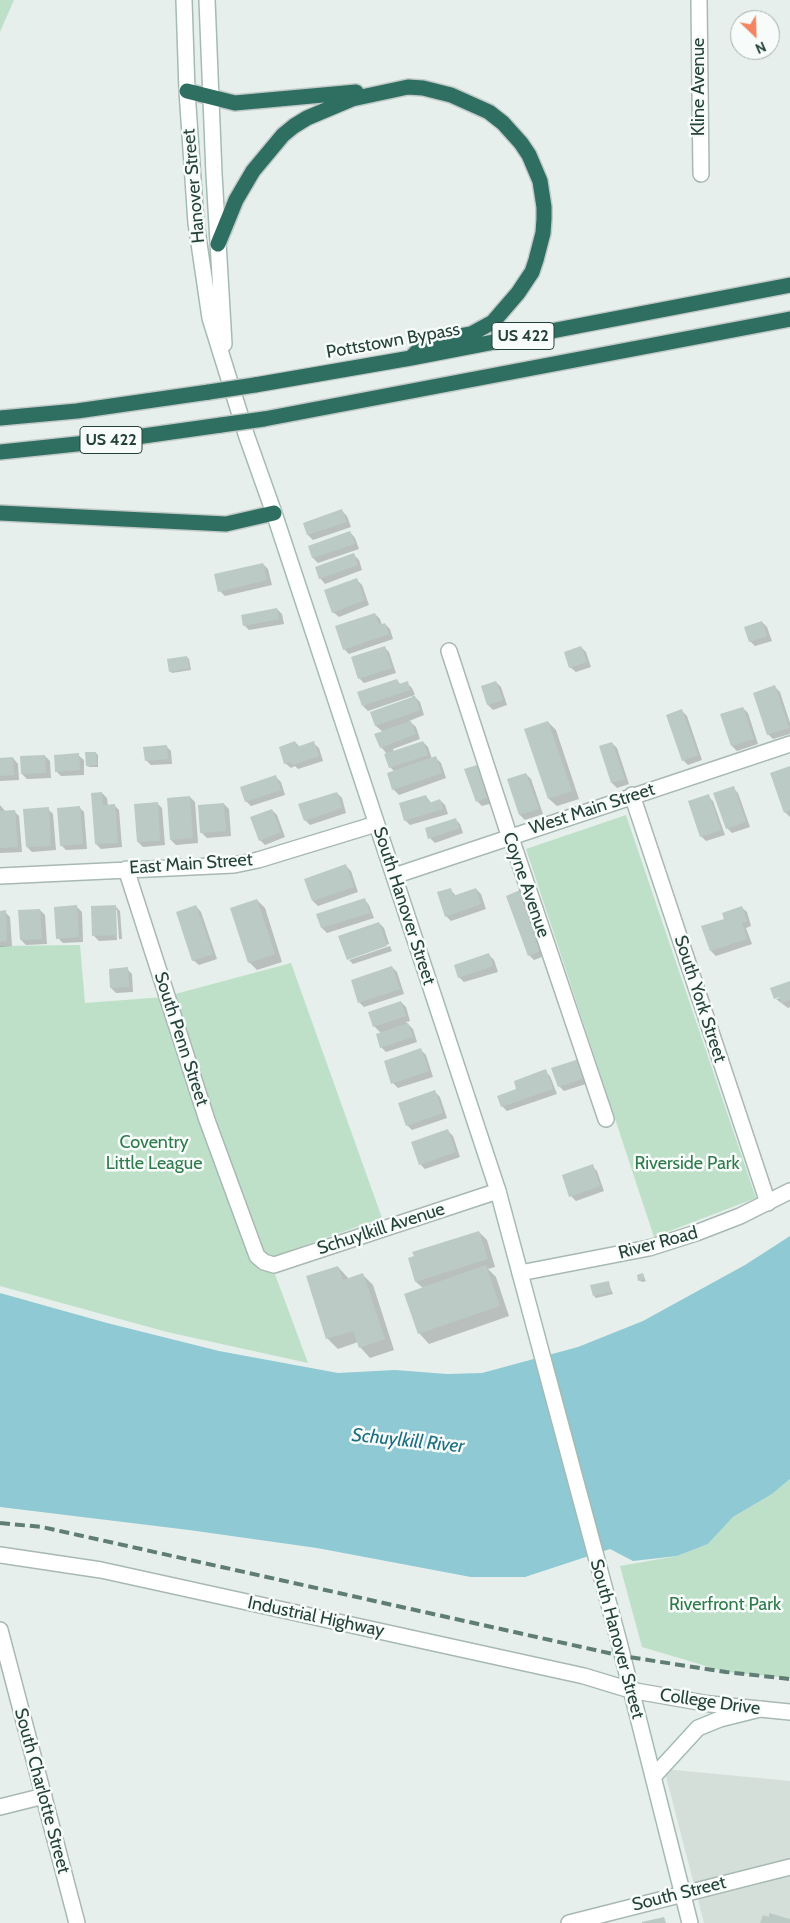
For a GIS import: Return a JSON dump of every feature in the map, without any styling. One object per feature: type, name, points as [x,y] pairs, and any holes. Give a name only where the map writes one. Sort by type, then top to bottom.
[{"type":"highway","points":[[187,92],[236,103],[408,87],[423,88],[463,99],[489,112],[503,123],[529,155],[540,181],[544,207],[543,233],[532,272],[518,294],[493,322],[472,334],[426,342],[411,358]]},
{"type":"highway","points":[[218,244],[236,200],[253,171],[273,145],[294,126],[352,99],[408,87]]},
{"type":"highway","name":"Pottstown Bypass","points":[[0,418],[77,411],[255,385],[411,358],[790,285]]},
{"type":"highway","name":"US 422","points":[[0,452],[106,441],[264,419],[790,319]]},
{"type":"highway","points":[[0,513],[226,524],[274,513]]},
{"type":"street","name":"Hanover Street","points":[[184,0],[187,92],[196,223],[210,318],[247,437],[274,513]]},
{"type":"street","name":"Hanover Street","points":[[207,0],[218,244],[226,368]]},
{"type":"street","name":"Kline Avenue","points":[[699,0],[701,174]]},
{"type":"street","name":"South Hanover Street","points":[[274,513],[498,1191],[654,1776],[690,1923]]},
{"type":"street","name":"Coyne Avenue","points":[[449,651],[606,1119]]},
{"type":"street","name":"West Main Street","points":[[394,876],[632,795],[790,744]]},
{"type":"street","name":"South York Street","points":[[632,795],[768,1203]]},
{"type":"street","name":"East Main Street","points":[[0,876],[234,865],[258,860],[376,824]]},
{"type":"street","name":"South Penn Street","points":[[126,869],[207,1120],[257,1256],[264,1262]]},
{"type":"street","name":"Schuylkill Avenue","points":[[264,1262],[274,1265],[498,1191]]},
{"type":"street","name":"River Road","points":[[520,1274],[649,1248],[740,1216],[790,1192]]},
{"type":"street","name":"Industrial Highway","points":[[0,1555],[111,1572],[584,1676],[630,1690]]},
{"type":"street","name":"South Charlotte Street","points":[[0,1630],[77,1923]]},
{"type":"street","name":"College Drive","points":[[630,1690],[710,1704],[790,1712]]},
{"type":"street","points":[[654,1776],[698,1728],[720,1719],[760,1709]]},
{"type":"street","points":[[0,1806],[44,1796]]},
{"type":"street","name":"South Street","points":[[569,1923],[790,1867]]},
{"type":"shaded area","points":[[664,1769],[790,1781],[790,1923],[704,1923]]},
{"type":"green space","points":[[0,0],[14,0],[0,32]]},
{"type":"green space","name":"Riverside Park","points":[[626,815],[756,1198],[654,1237],[526,849]]},
{"type":"green space","name":"Coventry Little League","points":[[80,945],[85,1003],[164,997],[291,963],[382,1218],[269,1258],[308,1363],[167,1332],[0,1286],[0,946]]},
{"type":"green space","name":"Riverfront Park","points":[[790,1479],[790,1678],[726,1672],[642,1647],[620,1566],[677,1556],[708,1544],[733,1517],[772,1494]]},
{"type":"water","name":"Schuylkill River","points":[[790,1236],[790,1479],[772,1494],[733,1517],[708,1544],[677,1556],[633,1561],[610,1549],[525,1577],[471,1577],[317,1548],[0,1507],[0,1293],[107,1323],[219,1351],[338,1373],[395,1370],[447,1374],[482,1373],[578,1347],[643,1321],[745,1265]]},
{"type":"building","points":[[342,509],[347,522],[307,535],[303,523]]},
{"type":"building","points":[[350,531],[355,544],[312,558],[308,546]]},
{"type":"building","points":[[354,553],[358,565],[319,579],[315,567]]},
{"type":"building","points":[[263,563],[267,580],[218,592],[214,574]]},
{"type":"building","points":[[357,578],[365,600],[332,613],[324,590]]},
{"type":"building","points":[[277,608],[279,619],[243,626],[241,615]]},
{"type":"building","points":[[375,613],[379,625],[385,623],[389,634],[343,650],[335,626]]},
{"type":"building","points":[[762,621],[767,636],[749,642],[744,627]]},
{"type":"building","points":[[385,646],[392,668],[358,679],[351,657]]},
{"type":"building","points":[[581,646],[587,662],[569,668],[564,652]]},
{"type":"building","points":[[187,656],[189,668],[169,672],[167,659]]},
{"type":"building","points":[[397,679],[399,684],[408,681],[410,690],[362,706],[357,692]]},
{"type":"building","points":[[496,681],[503,700],[487,705],[481,686]]},
{"type":"building","points":[[775,685],[789,728],[767,735],[753,693]]},
{"type":"building","points":[[415,696],[420,710],[375,726],[370,712]]},
{"type":"building","points":[[743,707],[754,739],[731,746],[720,714]]},
{"type":"building","points":[[682,709],[698,755],[682,761],[666,715]]},
{"type":"building","points":[[411,721],[416,734],[380,748],[374,734]]},
{"type":"building","points":[[548,721],[572,791],[548,799],[524,729]]},
{"type":"building","points":[[295,741],[297,747],[314,741],[319,756],[292,765],[290,762],[284,764],[279,747]]},
{"type":"building","points":[[423,741],[428,755],[389,768],[384,754]]},
{"type":"building","points":[[612,742],[625,779],[611,783],[599,746]]},
{"type":"building","points":[[167,745],[168,759],[145,761],[143,747]]},
{"type":"building","points":[[85,752],[96,752],[97,765],[86,766]]},
{"type":"building","points":[[79,753],[80,770],[55,772],[54,755]]},
{"type":"building","points":[[45,755],[46,773],[21,774],[20,756]]},
{"type":"building","points":[[436,756],[442,773],[392,790],[387,773]]},
{"type":"building","points":[[13,757],[14,775],[0,776],[0,758]]},
{"type":"building","points":[[477,765],[489,797],[476,802],[464,769]]},
{"type":"building","points":[[790,766],[790,810],[784,813],[770,773]]},
{"type":"building","points":[[526,773],[539,809],[519,815],[507,779]]},
{"type":"building","points":[[276,775],[281,790],[245,802],[240,787]]},
{"type":"building","points":[[734,786],[746,822],[726,829],[713,793]]},
{"type":"building","points":[[102,792],[103,805],[115,804],[118,843],[95,844],[91,793]]},
{"type":"building","points":[[337,792],[342,808],[304,821],[298,804]]},
{"type":"building","points":[[709,794],[721,830],[700,837],[688,801]]},
{"type":"building","points":[[426,795],[429,803],[440,799],[443,809],[404,821],[399,803]]},
{"type":"building","points":[[190,796],[193,838],[170,840],[167,798]]},
{"type":"building","points":[[158,802],[160,841],[137,842],[134,804]]},
{"type":"building","points":[[224,803],[226,831],[200,833],[198,805]]},
{"type":"building","points":[[80,806],[83,844],[60,846],[57,808]]},
{"type":"building","points":[[49,807],[51,846],[26,847],[23,809]]},
{"type":"building","points":[[272,809],[281,832],[259,841],[250,817]]},
{"type":"building","points":[[15,810],[18,847],[0,848],[0,811]]},
{"type":"building","points":[[456,818],[459,828],[428,839],[425,828]]},
{"type":"building","points":[[346,864],[354,887],[312,901],[304,879]]},
{"type":"building","points":[[451,888],[453,896],[476,888],[481,904],[445,917],[437,892]]},
{"type":"building","points":[[520,890],[543,950],[528,956],[506,896]]},
{"type":"building","points":[[365,898],[370,913],[321,928],[316,914]]},
{"type":"building","points":[[257,899],[275,954],[248,963],[230,908]]},
{"type":"building","points":[[77,905],[79,937],[56,939],[54,907]]},
{"type":"building","points":[[116,905],[117,935],[92,936],[91,906]]},
{"type":"building","points":[[196,905],[213,954],[192,961],[176,912]]},
{"type":"building","points":[[742,906],[747,921],[742,923],[747,939],[710,951],[701,926],[724,919],[722,913]]},
{"type":"building","points":[[40,909],[42,939],[20,940],[18,910]]},
{"type":"building","points":[[6,910],[7,941],[0,942],[0,911]]},
{"type":"building","points":[[379,922],[387,946],[347,960],[338,936]]},
{"type":"building","points":[[489,953],[493,966],[458,978],[454,965]]},
{"type":"building","points":[[392,966],[400,989],[358,1003],[351,980]]},
{"type":"building","points":[[128,967],[129,987],[110,988],[109,969]]},
{"type":"building","points":[[790,981],[790,1000],[782,1003],[779,997],[774,999],[770,988]]},
{"type":"building","points":[[401,1001],[406,1016],[373,1027],[368,1012]]},
{"type":"building","points":[[408,1023],[413,1037],[380,1048],[376,1034]]},
{"type":"building","points":[[421,1048],[429,1071],[391,1084],[384,1061]]},
{"type":"building","points":[[579,1059],[585,1078],[558,1087],[551,1068]]},
{"type":"building","points":[[546,1069],[553,1089],[501,1107],[497,1096],[516,1089],[514,1081]]},
{"type":"building","points":[[435,1090],[443,1113],[406,1126],[398,1103]]},
{"type":"building","points":[[448,1129],[456,1152],[419,1165],[411,1142]]},
{"type":"building","points":[[593,1164],[600,1186],[569,1197],[562,1175]]},
{"type":"building","points":[[479,1231],[488,1259],[415,1282],[408,1258],[414,1256],[412,1252]]},
{"type":"building","points":[[486,1265],[500,1306],[418,1334],[404,1294]]},
{"type":"building","points":[[338,1266],[343,1280],[363,1273],[385,1339],[359,1348],[353,1331],[326,1339],[306,1276]]},
{"type":"building","points":[[643,1273],[645,1279],[638,1281],[637,1275]]},
{"type":"building","points":[[609,1281],[611,1292],[593,1296],[590,1285]]},
{"type":"building","points":[[769,1913],[790,1919],[790,1923],[760,1923],[763,1915],[769,1917]]},
{"type":"building","points":[[664,1917],[666,1923],[642,1923],[642,1922]]},
{"type":"railway","points":[[0,1523],[42,1527],[622,1656],[726,1672],[790,1679]]}]
